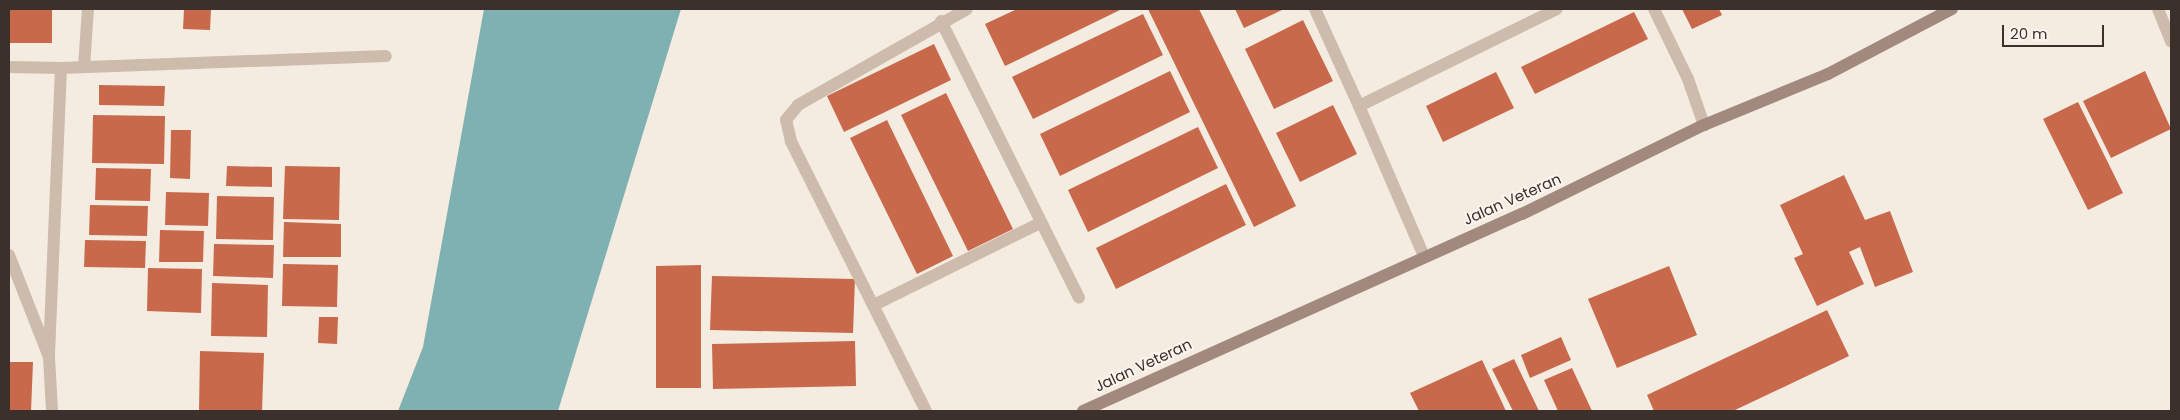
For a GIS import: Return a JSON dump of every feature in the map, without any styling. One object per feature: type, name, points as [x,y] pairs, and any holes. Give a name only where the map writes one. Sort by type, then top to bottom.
[{"type":"main road","name":"Jalan Veteran","points":[[1083,411],[1424,256],[1522,214],[1704,125],[1828,74],[1952,9]]},
{"type":"street","points":[[84,67],[88,9]]},
{"type":"street","points":[[926,411],[791,141],[786,120],[798,105],[941,21],[967,9]]},
{"type":"street","points":[[1315,9],[1424,256]]},
{"type":"street","points":[[1358,106],[1557,9]]},
{"type":"street","points":[[1654,9],[1688,79],[1704,125]]},
{"type":"street","points":[[2158,9],[2171,41]]},
{"type":"street","points":[[941,21],[1079,298]]},
{"type":"street","points":[[9,67],[60,68],[386,56]]},
{"type":"street","points":[[52,411],[49,356],[60,68]]},
{"type":"street","points":[[874,305],[1040,223]]},
{"type":"street","points":[[9,255],[49,356]]},
{"type":"water","points":[[484,9],[681,9],[558,411],[398,411],[423,347]]},
{"type":"building","points":[[9,9],[52,9],[52,43],[9,43]]},
{"type":"building","points":[[184,9],[211,9],[210,30],[183,29]]},
{"type":"building","points":[[1017,9],[1122,9],[1005,66],[985,24]]},
{"type":"building","points":[[1148,9],[1199,9],[1296,206],[1254,227]]},
{"type":"building","points":[[1235,9],[1284,9],[1244,28]]},
{"type":"building","points":[[1682,9],[1719,9],[1722,15],[1692,29]]},
{"type":"building","points":[[1634,12],[1648,39],[1535,94],[1521,67]]},
{"type":"building","points":[[1143,14],[1163,55],[1033,119],[1012,77]]},
{"type":"building","points":[[1303,20],[1333,81],[1274,109],[1245,49]]},
{"type":"building","points":[[934,44],[951,80],[844,132],[827,96]]},
{"type":"building","points":[[1170,71],[1190,112],[1060,176],[1040,134]]},
{"type":"building","points":[[2145,71],[2171,129],[2111,158],[2083,101]]},
{"type":"building","points":[[1496,72],[1514,108],[1443,142],[1426,106]]},
{"type":"building","points":[[99,85],[165,86],[164,106],[99,105]]},
{"type":"building","points":[[946,93],[1013,229],[968,251],[901,115]]},
{"type":"building","points":[[2078,102],[2123,193],[2088,210],[2043,119]]},
{"type":"building","points":[[1333,105],[1357,154],[1300,182],[1276,133]]},
{"type":"building","points":[[93,115],[165,116],[164,164],[92,163]]},
{"type":"building","points":[[887,120],[953,256],[917,274],[850,138]]},
{"type":"building","points":[[1198,127],[1218,168],[1088,232],[1068,190]]},
{"type":"building","points":[[171,130],[191,130],[190,179],[170,178]]},
{"type":"building","points":[[227,166],[272,167],[272,187],[226,186]]},
{"type":"building","points":[[285,166],[340,167],[339,220],[283,219]]},
{"type":"building","points":[[96,168],[151,169],[150,201],[95,200]]},
{"type":"building","points":[[1844,175],[1865,220],[1890,211],[1913,272],[1875,287],[1860,247],[1849,252],[1864,284],[1817,306],[1794,258],[1803,254],[1780,205]]},
{"type":"building","points":[[1226,184],[1246,225],[1116,289],[1096,248]]},
{"type":"building","points":[[166,192],[209,193],[208,226],[165,225]]},
{"type":"building","points":[[217,196],[274,197],[273,240],[216,239]]},
{"type":"building","points":[[90,205],[148,206],[147,236],[89,235]]},
{"type":"building","points":[[284,222],[341,224],[341,257],[283,257]]},
{"type":"building","points":[[160,230],[204,231],[203,262],[159,262]]},
{"type":"building","points":[[85,240],[146,241],[145,268],[84,267]]},
{"type":"building","points":[[214,244],[274,245],[273,278],[213,276]]},
{"type":"building","points":[[283,264],[338,265],[337,307],[282,306]]},
{"type":"building","points":[[701,265],[701,388],[656,388],[656,266]]},
{"type":"building","points":[[1669,266],[1697,335],[1617,368],[1588,299]]},
{"type":"building","points":[[148,268],[202,269],[201,313],[147,311]]},
{"type":"building","points":[[712,276],[855,279],[853,333],[710,330]]},
{"type":"building","points":[[212,283],[268,285],[267,337],[211,336]]},
{"type":"building","points":[[1827,310],[1849,356],[1733,411],[1654,411],[1647,395]]},
{"type":"building","points":[[319,317],[338,317],[337,344],[318,343]]},
{"type":"building","points":[[1561,337],[1571,360],[1530,378],[1521,355]]},
{"type":"building","points":[[855,341],[856,386],[713,389],[712,344]]},
{"type":"building","points":[[200,351],[264,353],[262,411],[199,411]]},
{"type":"building","points":[[1514,359],[1539,411],[1513,411],[1492,369]]},
{"type":"building","points":[[1482,360],[1506,411],[1419,411],[1410,393]]},
{"type":"building","points":[[9,362],[33,362],[31,411],[9,411]]},
{"type":"building","points":[[1572,368],[1592,411],[1558,411],[1544,380]]}]
